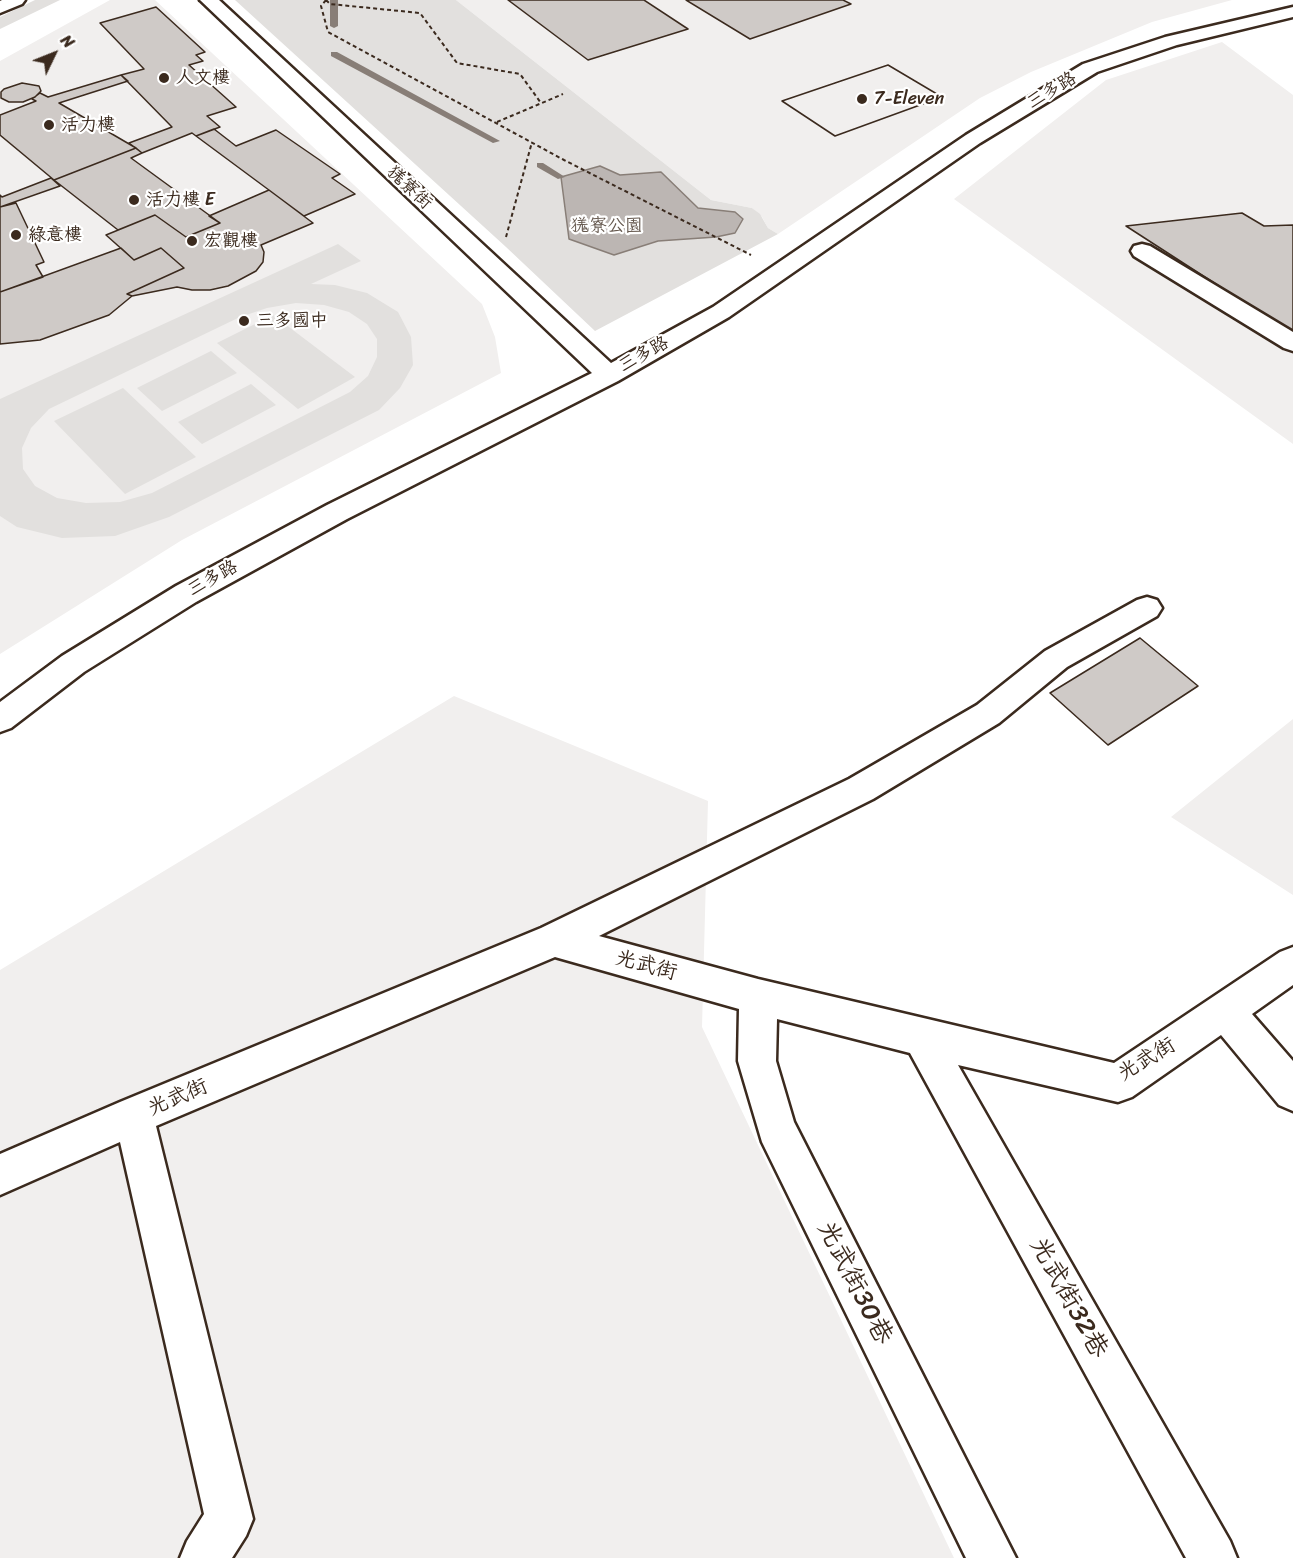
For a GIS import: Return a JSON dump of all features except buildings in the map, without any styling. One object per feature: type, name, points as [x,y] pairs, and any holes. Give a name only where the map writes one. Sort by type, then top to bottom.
[{"type":"street","points":[[0,8],[16,0]]},
{"type":"street","name":"獇寮街","points":[[209,0],[609,375]]},
{"type":"street","name":"三多路","points":[[0,719],[73,664],[186,594],[337,512],[609,375],[721,312],[973,139],[1090,68],[1171,41],[1293,12]]},
{"type":"street","points":[[1142,251],[1293,343]]},
{"type":"street","points":[[554,940],[861,789],[988,714],[1056,659],[1147,608]]},
{"type":"street","name":"光武街","points":[[0,1175],[134,1116],[554,940],[922,1038],[1119,1083],[1293,964]]},
{"type":"street","name":"光武街30巷","points":[[758,996],[757,1061],[776,1128],[992,1558]]},
{"type":"street","points":[[1225,1011],[1293,1091]]},
{"type":"street","name":"光武街32巷","points":[[922,1038],[1213,1558]]},
{"type":"street","points":[[134,1116],[229,1520],[204,1558]]},
{"type":"path","points":[[542,103],[520,74],[457,63],[420,13],[330,4],[326,0],[321,6],[328,32],[496,123],[759,260]]},
{"type":"path","points":[[496,123],[563,94]]},
{"type":"path","points":[[506,239],[532,142]]},
{"type":"shaded area","name":"三多國中","points":[[110,0],[155,0],[482,304],[495,337],[501,373],[182,540],[0,654],[0,61]]},
{"type":"shaded area","points":[[456,0],[1232,0],[1152,22],[1031,72],[980,98],[778,234],[768,228],[762,217],[752,208],[711,200]]},
{"type":"shaded area","points":[[1222,42],[1293,95],[1293,444],[954,199],[1106,80]]},
{"type":"shaded area","points":[[600,166],[620,175],[661,172],[698,208],[735,212],[743,219],[735,233],[716,237],[658,241],[614,255],[569,239],[561,177]]},
{"type":"shaded area","points":[[454,696],[708,801],[702,1027],[954,1558],[0,1558],[0,970]]},
{"type":"shaded area","points":[[1293,719],[1293,895],[1171,817]]},
{"type":"green space","points":[[35,0],[60,0],[0,29],[0,17]]},
{"type":"green space","name":"獇寮公園","points":[[235,0],[456,0],[711,200],[752,208],[760,214],[768,228],[778,234],[595,331]]},
{"type":"green space","points":[[338,244],[361,261],[311,284],[335,285],[367,293],[398,312],[411,337],[413,365],[400,388],[379,410],[169,517],[115,536],[62,538],[17,527],[0,516],[0,399]],"holes":[[[296,303],[324,305],[349,312],[367,324],[377,339],[377,357],[368,376],[350,392],[152,493],[120,502],[86,503],[57,498],[35,486],[23,469],[22,448],[31,428],[49,409],[240,317],[267,308]]]},
{"type":"green space","points":[[273,315],[355,377],[298,409],[217,343]]},
{"type":"green space","points":[[211,351],[237,373],[162,411],[137,388]]},
{"type":"green space","points":[[251,384],[276,405],[202,444],[178,422]]},
{"type":"green space","points":[[123,388],[196,457],[125,494],[54,421]]},
{"type":"waterway","points":[[334,0],[334,26]]},
{"type":"waterway","points":[[334,54],[496,141]]},
{"type":"waterway","points":[[540,165],[561,177]]},
{"type":"place","name":"人文樓","points":[[164,78]]},
{"type":"place","name":"7-Eleven","points":[[862,99]]},
{"type":"place","name":"活力樓","points":[[49,125]]},
{"type":"place","name":"活力樓 E","points":[[134,200]]},
{"type":"place","name":"綠意樓","points":[[16,235]]},
{"type":"place","name":"宏觀樓","points":[[192,241]]},
{"type":"place","name":"三多國中","points":[[244,321]]}]
